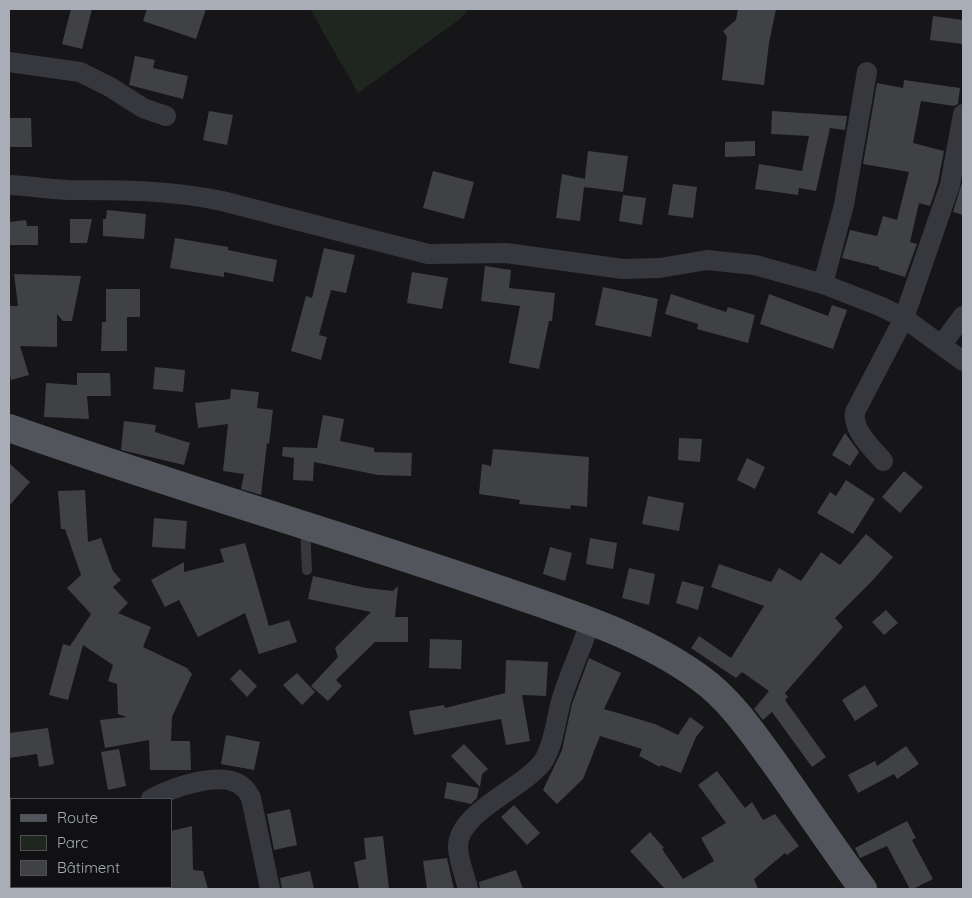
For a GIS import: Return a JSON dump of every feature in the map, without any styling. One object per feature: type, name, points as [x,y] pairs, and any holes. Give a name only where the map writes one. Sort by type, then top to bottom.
[{"type":"main road","points":[[9,428],[117,466],[421,562],[590,622],[666,658],[701,679],[715,691],[756,738],[863,889]]},
{"type":"street","points":[[9,62],[80,72],[110,86],[143,108],[166,116]]},
{"type":"street","points":[[823,284],[844,205],[867,72]]},
{"type":"street","points":[[883,461],[858,429],[854,420],[855,412],[904,318],[950,185],[963,114]]},
{"type":"street","points":[[9,185],[70,190],[128,189],[189,195],[428,254],[506,254],[622,269],[660,268],[690,262],[716,261],[754,265],[823,284],[882,307],[904,318],[963,361]]},
{"type":"street","points":[[942,344],[963,316]]},
{"type":"street","points":[[468,889],[458,847],[463,830],[475,816],[534,772],[543,761],[549,751],[561,700],[590,622]]},
{"type":"street","points":[[154,798],[186,785],[211,780],[229,780],[244,787],[251,798],[270,889]]},
{"type":"lane","points":[[305,526],[307,570]]},
{"type":"green space","points":[[310,9],[469,9],[460,19],[358,93]]},
{"type":"building","points":[[71,9],[92,9],[82,49],[62,44]]},
{"type":"building","points":[[147,9],[206,9],[196,39],[143,21]]},
{"type":"building","points":[[738,9],[776,9],[769,43],[764,85],[722,80],[727,37],[723,31],[736,20]]},
{"type":"building","points":[[933,16],[963,20],[963,44],[930,40]]},
{"type":"building","points":[[135,56],[155,60],[153,68],[188,76],[183,99],[129,85]]},
{"type":"building","points":[[904,80],[960,88],[958,104],[954,106],[921,101],[913,143],[944,151],[938,182],[930,206],[919,203],[910,242],[917,244],[905,277],[879,269],[879,267],[842,258],[850,230],[877,236],[883,216],[897,220],[909,172],[863,164],[877,83],[903,88]]},
{"type":"building","points":[[209,111],[233,115],[227,145],[203,140]]},
{"type":"building","points":[[772,111],[847,116],[845,130],[830,128],[816,191],[799,188],[798,195],[755,189],[759,164],[802,171],[809,136],[771,134]]},
{"type":"building","points":[[9,118],[31,118],[32,147],[9,147]]},
{"type":"building","points":[[755,141],[755,156],[725,157],[725,142]]},
{"type":"building","points":[[588,151],[628,156],[623,192],[584,187]]},
{"type":"building","points":[[433,171],[474,182],[464,219],[423,208]]},
{"type":"building","points":[[562,174],[585,179],[580,221],[556,218]]},
{"type":"building","points":[[963,179],[963,215],[953,212]]},
{"type":"building","points":[[673,184],[697,187],[693,218],[668,215]]},
{"type":"building","points":[[623,195],[646,198],[642,225],[619,221]]},
{"type":"building","points":[[107,210],[146,214],[144,239],[103,236],[103,219],[106,219]]},
{"type":"building","points":[[70,219],[92,219],[87,243],[70,243]]},
{"type":"building","points":[[26,220],[27,226],[38,226],[38,245],[9,245],[9,222]]},
{"type":"building","points":[[175,238],[228,247],[228,250],[277,260],[273,282],[224,272],[224,277],[170,268]]},
{"type":"building","points":[[324,248],[355,255],[346,293],[331,290],[319,335],[327,337],[321,360],[291,351],[306,296],[312,298]]},
{"type":"building","points":[[485,266],[511,270],[509,288],[555,293],[552,321],[549,321],[539,369],[509,363],[520,306],[481,301]]},
{"type":"building","points":[[412,272],[448,278],[442,309],[407,303]]},
{"type":"building","points":[[14,274],[81,276],[72,321],[63,321],[57,314],[57,347],[20,346],[29,375],[11,380],[9,372],[9,306],[18,306]]},
{"type":"building","points":[[603,287],[658,299],[651,337],[595,325]]},
{"type":"building","points":[[106,289],[140,289],[140,317],[127,317],[127,351],[101,351],[102,322],[106,322]]},
{"type":"building","points":[[671,294],[726,312],[728,307],[755,315],[748,343],[697,329],[698,324],[665,314]]},
{"type":"building","points":[[769,294],[828,316],[832,305],[847,310],[833,349],[760,324]]},
{"type":"building","points":[[155,367],[185,370],[183,392],[153,389]]},
{"type":"building","points":[[77,373],[110,373],[111,396],[87,396],[89,419],[44,417],[46,383],[77,385]]},
{"type":"building","points":[[231,389],[259,392],[257,408],[273,410],[261,495],[241,489],[244,474],[223,471],[228,424],[198,428],[195,403],[230,399]]},
{"type":"building","points":[[323,415],[344,419],[340,441],[374,448],[374,452],[412,453],[411,476],[378,475],[314,462],[313,481],[293,480],[294,458],[282,456],[283,447],[317,448]]},
{"type":"building","points":[[124,421],[156,425],[155,432],[190,443],[184,465],[121,450]]},
{"type":"building","points":[[845,433],[859,452],[850,466],[832,455]]},
{"type":"building","points":[[679,438],[702,439],[700,462],[678,460]]},
{"type":"building","points":[[493,449],[589,457],[587,507],[571,505],[570,509],[519,504],[520,500],[479,494],[482,464],[491,466]]},
{"type":"building","points":[[747,458],[765,467],[755,489],[737,480]]},
{"type":"building","points":[[9,463],[30,482],[9,506]]},
{"type":"building","points":[[904,471],[923,487],[900,513],[882,497]]},
{"type":"building","points":[[846,480],[875,499],[853,534],[817,513],[830,492],[836,496]]},
{"type":"building","points":[[85,490],[88,542],[101,538],[113,571],[121,580],[113,587],[128,603],[118,613],[151,627],[143,647],[187,668],[192,674],[172,717],[171,741],[190,741],[191,770],[150,770],[149,740],[105,748],[100,720],[127,717],[118,714],[117,684],[108,681],[113,665],[83,645],[68,700],[49,695],[63,644],[70,646],[91,614],[67,588],[81,575],[65,529],[61,529],[58,491]]},
{"type":"building","points":[[648,496],[684,503],[679,531],[642,524]]},
{"type":"building","points":[[154,518],[187,521],[185,549],[152,547]]},
{"type":"building","points":[[866,534],[893,557],[835,618],[843,627],[785,693],[788,697],[785,700],[826,757],[812,767],[772,712],[763,720],[754,709],[769,691],[742,672],[736,678],[691,648],[699,636],[731,658],[764,606],[711,587],[719,564],[771,582],[779,568],[801,581],[821,552],[840,565]]},
{"type":"building","points":[[590,538],[617,543],[613,569],[586,564]]},
{"type":"building","points":[[245,543],[269,626],[289,620],[297,642],[259,654],[245,613],[198,637],[179,600],[165,607],[151,580],[184,562],[184,572],[224,562],[220,549]]},
{"type":"building","points":[[550,547],[572,553],[565,581],[543,574]]},
{"type":"building","points":[[629,568],[655,574],[649,605],[622,598]]},
{"type":"building","points":[[313,576],[366,588],[393,591],[398,586],[395,617],[408,617],[408,642],[375,642],[336,680],[342,686],[328,701],[311,686],[338,657],[335,648],[371,612],[308,599]]},
{"type":"building","points":[[682,581],[704,587],[698,610],[676,603]]},
{"type":"building","points":[[886,610],[898,623],[884,635],[872,622]]},
{"type":"building","points":[[430,639],[462,640],[461,669],[429,668]]},
{"type":"building","points":[[589,658],[621,673],[604,709],[655,724],[678,735],[690,717],[704,727],[696,737],[681,773],[661,765],[660,767],[639,756],[642,749],[600,736],[583,779],[557,804],[543,790],[562,750],[572,704]]},
{"type":"building","points":[[506,660],[548,662],[546,696],[522,695],[530,741],[506,745],[501,719],[414,735],[409,711],[444,705],[445,708],[505,693]]},
{"type":"building","points":[[240,669],[257,686],[247,697],[230,679]]},
{"type":"building","points":[[297,673],[315,692],[302,705],[283,685]]},
{"type":"building","points":[[865,685],[878,706],[855,721],[842,700]]},
{"type":"building","points":[[48,728],[54,764],[39,767],[37,754],[9,758],[9,733]]},
{"type":"building","points":[[226,735],[260,742],[254,770],[221,764]]},
{"type":"building","points":[[464,744],[488,769],[482,774],[480,787],[451,756]]},
{"type":"building","points":[[906,746],[919,764],[897,779],[894,774],[858,793],[848,775],[875,761],[877,766]]},
{"type":"building","points":[[119,749],[126,786],[108,790],[101,752]]},
{"type":"building","points":[[717,771],[745,808],[752,802],[763,820],[775,814],[799,846],[787,855],[785,853],[754,879],[758,889],[665,889],[630,851],[650,832],[664,848],[662,849],[683,879],[714,861],[701,838],[726,823],[698,785]]},
{"type":"building","points":[[447,782],[479,788],[477,798],[471,804],[444,798]]},
{"type":"building","points":[[514,805],[540,833],[527,845],[501,817]]},
{"type":"building","points":[[290,809],[297,845],[274,850],[267,814]]},
{"type":"building","points":[[907,821],[916,838],[912,840],[933,879],[913,889],[910,889],[887,846],[860,858],[855,848]]},
{"type":"building","points":[[192,826],[193,870],[203,871],[208,889],[171,889],[172,831]]},
{"type":"building","points":[[383,836],[389,889],[359,889],[354,862],[366,859],[364,838]]},
{"type":"building","points":[[447,858],[454,889],[427,889],[423,861]]},
{"type":"building","points":[[516,870],[523,889],[480,889],[479,882]]},
{"type":"building","points":[[310,871],[314,889],[282,889],[280,878]]}]
